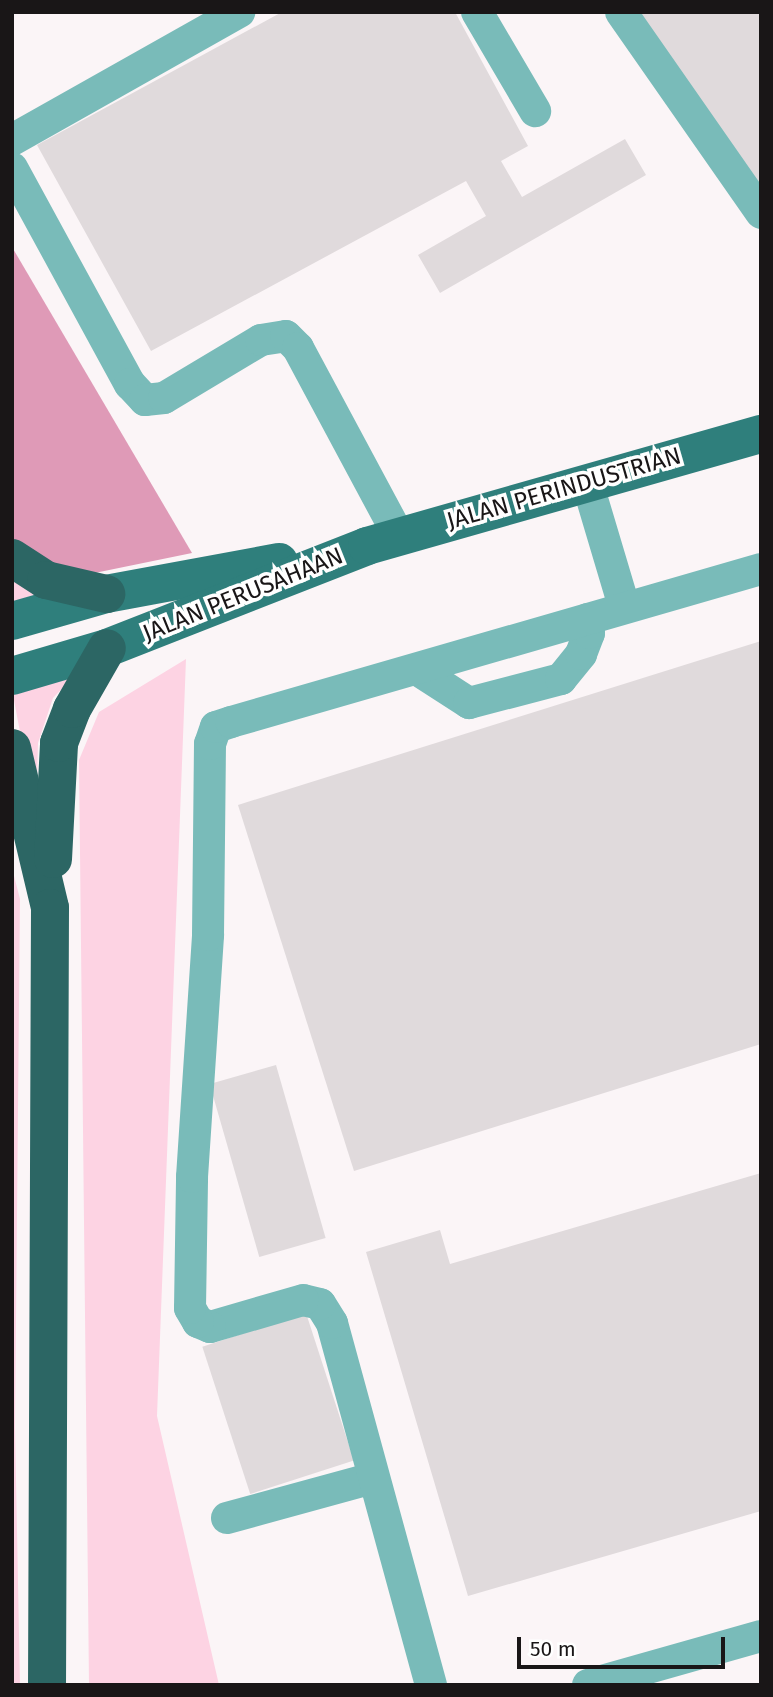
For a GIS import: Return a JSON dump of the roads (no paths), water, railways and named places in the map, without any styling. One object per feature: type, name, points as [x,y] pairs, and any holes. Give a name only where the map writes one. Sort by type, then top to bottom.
[{"type":"highway","points":[[12,558],[46,580],[106,594]]},
{"type":"highway","points":[[47,1685],[50,908],[59,743],[72,709],[107,648]]},
{"type":"highway","points":[[12,748],[50,908]]},
{"type":"main road","name":"JALAN PERINDUSTRIAN","points":[[384,541],[761,434]]},
{"type":"main road","name":"JALAN PERUSAHAAN","points":[[12,621],[106,594],[384,541]]},
{"type":"main road","name":"JALAN PERUSAHAAN","points":[[12,676],[107,648],[384,541]]},
{"type":"lane","points":[[12,140],[239,12]]},
{"type":"lane","points":[[477,12],[535,111]]},
{"type":"lane","points":[[621,12],[761,213]]},
{"type":"lane","points":[[12,168],[130,384],[145,400],[164,398],[261,340],[286,336],[298,348],[384,541]]},
{"type":"lane","points":[[587,482],[624,606]]},
{"type":"lane","points":[[431,1685],[332,1323],[320,1304],[303,1300],[210,1327],[198,1322],[190,1308],[192,1177],[208,935],[210,744],[216,727],[418,670],[624,606],[761,569]]},
{"type":"lane","points":[[418,670],[469,703],[561,679],[581,653],[589,633],[588,619]]},
{"type":"lane","points":[[227,1518],[373,1478]]},
{"type":"lane","points":[[587,1685],[761,1636]]}]
